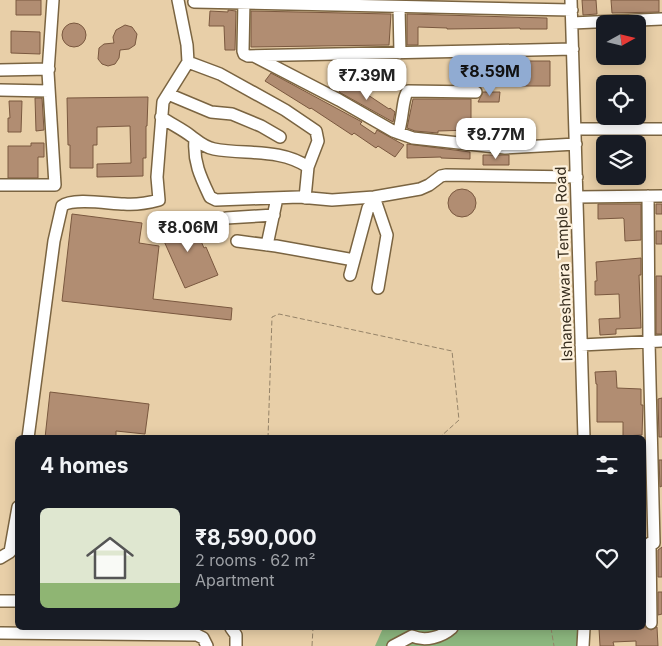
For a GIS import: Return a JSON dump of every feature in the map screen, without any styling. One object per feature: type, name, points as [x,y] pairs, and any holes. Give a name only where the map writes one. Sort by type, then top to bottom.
[{"type":"street","points":[[0,185],[55,185],[49,69],[53,0]]},
{"type":"street","points":[[28,435],[54,242],[62,206],[70,202],[141,204],[159,200],[157,177],[163,102],[188,62],[187,45],[178,0]]},
{"type":"street","points":[[194,2],[281,2],[399,7],[571,5]]},
{"type":"street","points":[[244,2],[243,51],[244,54],[253,56],[573,49]]},
{"type":"street","name":"Ishaneshwara Temple Road","points":[[571,5],[584,435]]},
{"type":"street","points":[[399,7],[400,53]]},
{"type":"street","points":[[572,23],[662,19]]},
{"type":"street","points":[[253,56],[398,133],[414,138],[505,148],[576,144]]},
{"type":"street","points":[[188,62],[220,74],[285,110],[316,131],[318,141],[308,167],[305,198]]},
{"type":"street","points":[[0,70],[49,69]]},
{"type":"street","points":[[0,90],[50,90]]},
{"type":"street","points":[[398,133],[403,115],[405,93],[408,90],[476,92]]},
{"type":"street","points":[[168,94],[212,112],[232,114],[261,126],[280,137]]},
{"type":"street","points":[[162,117],[192,136],[198,144],[213,149],[266,152],[296,160],[308,167]]},
{"type":"street","points":[[575,129],[662,129]]},
{"type":"street","points":[[195,140],[194,153],[198,171],[210,197],[216,200],[277,198],[375,199],[420,188],[446,175],[577,177]]},
{"type":"street","points":[[648,196],[649,342],[656,394],[652,623]]},
{"type":"street","points":[[577,197],[662,196]]},
{"type":"street","points":[[267,245],[277,198]]},
{"type":"street","points":[[350,276],[368,208],[375,199]]},
{"type":"street","points":[[375,199],[387,235],[378,288]]},
{"type":"street","points":[[226,218],[274,215]]},
{"type":"street","points":[[237,241],[354,260]]},
{"type":"street","points":[[582,345],[662,341]]},
{"type":"street","points":[[0,558],[10,552],[15,524]]},
{"type":"street","points":[[0,600],[15,601]]},
{"type":"street","points":[[232,630],[236,636],[236,646]]},
{"type":"street","points":[[392,646],[412,636],[419,639],[436,637],[449,630]]},
{"type":"street","points":[[583,646],[584,630]]},
{"type":"street","points":[[0,633],[65,634],[135,640],[197,635],[203,638],[206,646]]},
{"type":"street","points":[[65,634],[65,646]]},
{"type":"path","points":[[268,435],[272,317],[279,314],[452,351],[459,420],[442,435]]},
{"type":"path","points":[[312,630],[312,646]]},
{"type":"path","points":[[551,630],[554,646]]},
{"type":"green space","points":[[382,630],[577,630],[577,646],[375,646]]},
{"type":"building","points":[[16,0],[41,0],[41,15],[16,15]]},
{"type":"building","points":[[582,0],[596,0],[597,14],[583,15]]},
{"type":"building","points":[[611,0],[659,0],[659,12],[612,13]]},
{"type":"building","points":[[228,10],[236,11],[235,50],[225,50],[224,26],[209,26],[210,11],[228,12]]},
{"type":"building","points":[[251,11],[391,14],[389,45],[251,47]]},
{"type":"building","points":[[407,14],[547,18],[547,29],[447,29],[418,27],[418,45],[407,45]]},
{"type":"building","points":[[74,23],[82,27],[86,35],[82,43],[74,47],[66,43],[62,35],[66,27]]},
{"type":"building","points":[[125,25],[132,27],[137,34],[135,45],[129,49],[120,50],[119,58],[115,64],[108,66],[102,64],[98,59],[99,48],[104,44],[114,43],[113,37],[116,30]]},
{"type":"building","points":[[11,31],[40,32],[40,54],[11,53]]},
{"type":"building","points":[[519,61],[550,61],[550,86],[519,86]]},
{"type":"building","points":[[271,73],[362,122],[360,124],[375,134],[377,130],[404,145],[395,157],[378,146],[376,148],[265,81]]},
{"type":"building","points":[[347,81],[395,112],[393,122],[339,92]]},
{"type":"building","points":[[483,92],[500,92],[499,102],[478,102]]},
{"type":"building","points":[[148,97],[146,158],[143,158],[143,176],[97,177],[97,164],[131,163],[130,126],[97,127],[97,145],[93,145],[93,168],[70,168],[67,98]]},
{"type":"building","points":[[35,98],[42,98],[44,130],[36,131]]},
{"type":"building","points":[[413,99],[471,99],[471,130],[438,131],[438,133],[415,131],[407,128]]},
{"type":"building","points":[[9,101],[22,101],[21,132],[8,132],[8,118],[10,118]]},
{"type":"building","points":[[31,143],[44,143],[44,157],[38,157],[38,178],[8,178],[8,146],[31,146]]},
{"type":"building","points":[[407,144],[470,152],[470,159],[441,157],[407,158]]},
{"type":"building","points":[[483,155],[509,155],[509,165],[483,165]]},
{"type":"building","points":[[462,189],[472,193],[476,203],[472,213],[462,217],[452,213],[448,203],[452,193]]},
{"type":"building","points":[[598,204],[641,204],[641,240],[625,241],[623,218],[598,219]]},
{"type":"building","points":[[656,204],[662,204],[662,214],[656,214]]},
{"type":"building","points":[[72,214],[142,223],[139,243],[159,246],[153,299],[232,308],[231,320],[62,301]]},
{"type":"building","points":[[190,216],[218,275],[185,288],[159,230]]},
{"type":"building","points":[[656,231],[662,231],[662,244],[656,244]]},
{"type":"building","points":[[641,258],[641,275],[639,275],[641,328],[616,329],[616,334],[600,335],[599,319],[620,318],[619,294],[595,295],[595,281],[597,281],[596,262]]},
{"type":"building","points":[[656,276],[662,276],[662,334],[656,334]]},
{"type":"building","points":[[616,371],[617,388],[641,389],[641,405],[643,405],[642,435],[623,435],[623,422],[597,422],[597,384],[595,372]]},
{"type":"building","points":[[50,392],[149,404],[145,434],[116,431],[116,435],[45,435]]},
{"type":"building","points":[[662,398],[662,437],[659,437],[658,399]]},
{"type":"building","points":[[659,460],[662,460],[662,486],[660,487]]},
{"type":"building","points":[[662,547],[662,577],[658,577],[658,550]]},
{"type":"building","points":[[658,592],[662,592],[662,614],[658,615]]},
{"type":"building","points":[[646,627],[651,630],[657,627],[658,646],[636,646],[636,641],[613,642],[614,646],[600,646],[599,630],[646,630]]}]
